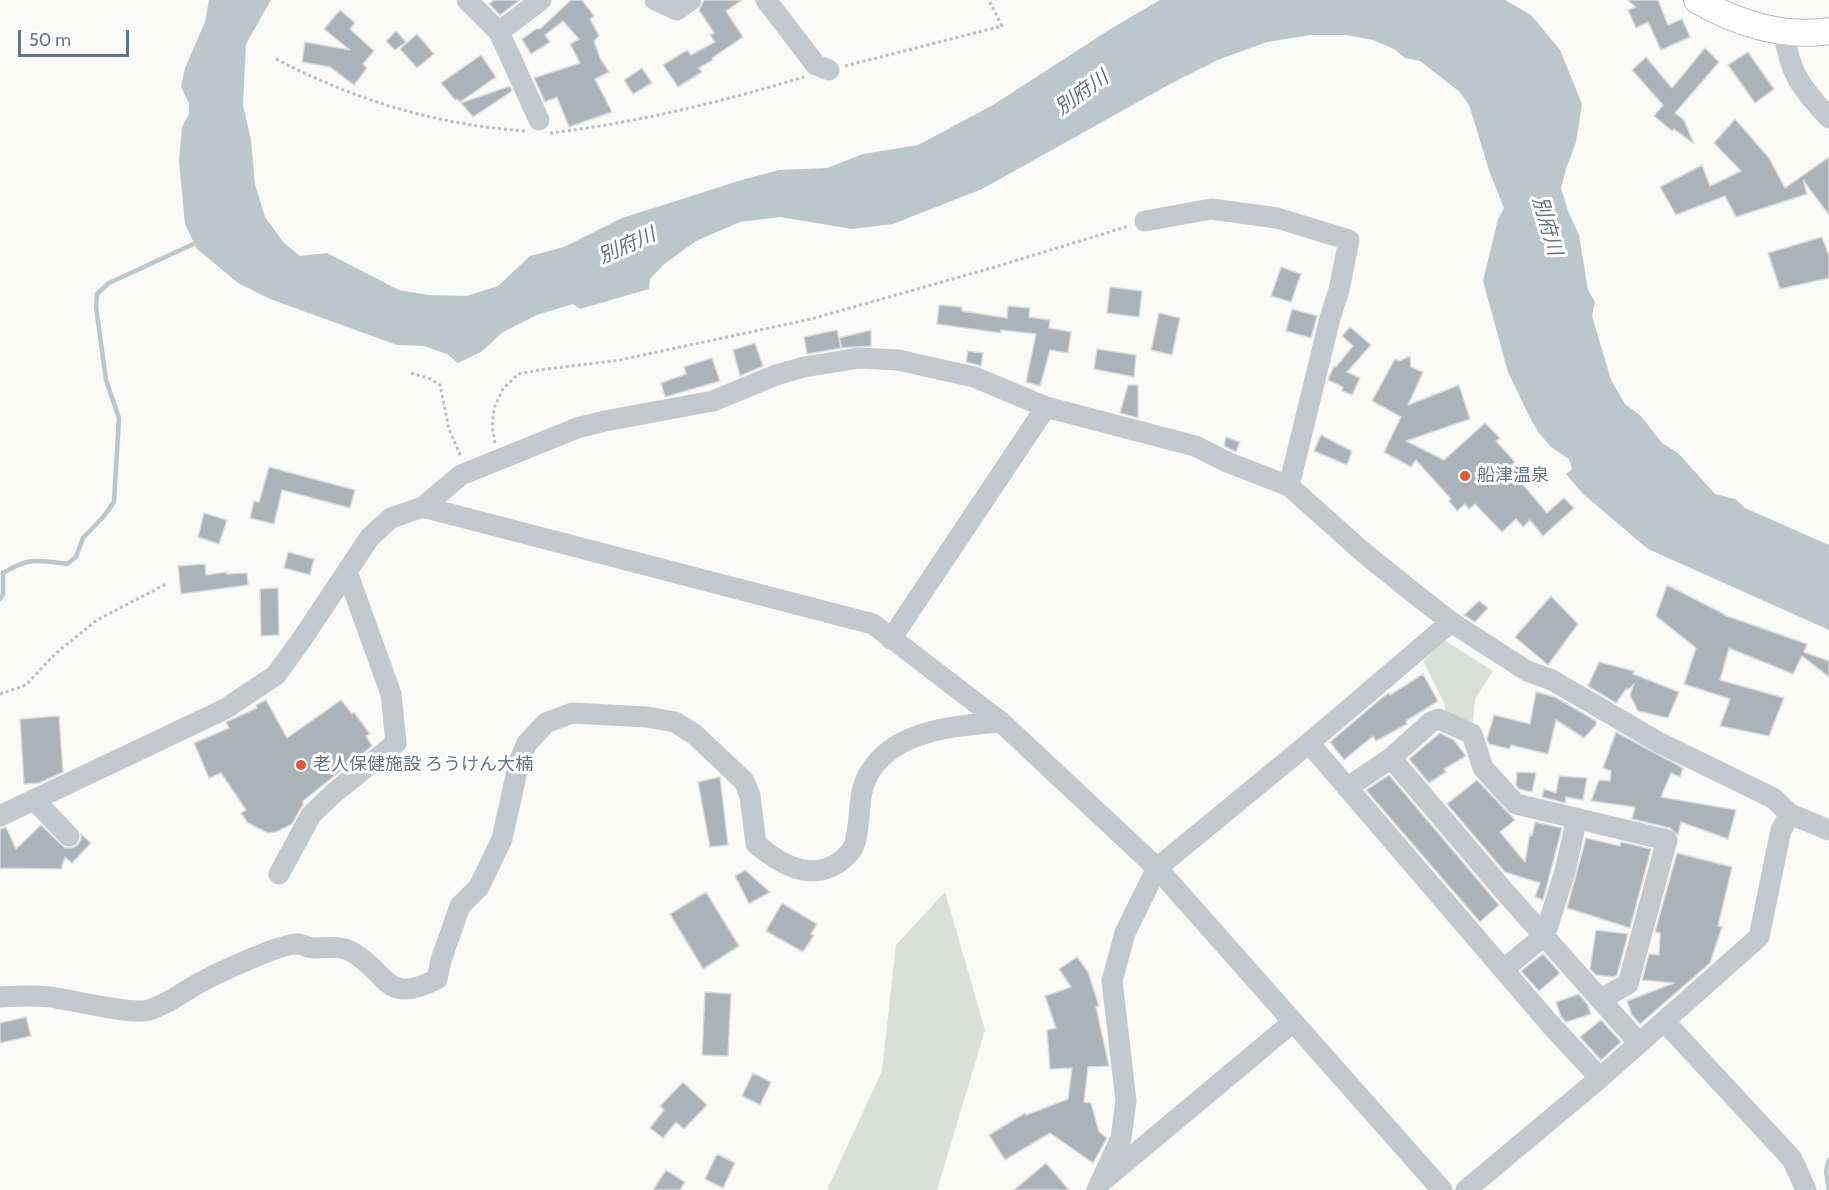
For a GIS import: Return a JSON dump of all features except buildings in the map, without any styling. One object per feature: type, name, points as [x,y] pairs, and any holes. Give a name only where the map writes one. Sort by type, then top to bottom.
[{"type":"main road","points":[[1697,0],[1726,16],[1784,32],[1829,31]]},
{"type":"street","points":[[467,0],[499,32],[539,120]]},
{"type":"street","points":[[499,32],[541,0]]},
{"type":"street","points":[[655,0],[677,10],[691,0]]},
{"type":"street","points":[[766,0],[816,66],[829,70]]},
{"type":"street","points":[[1784,32],[1786,52],[1803,90],[1829,118]]},
{"type":"street","points":[[1146,221],[1211,209],[1276,218],[1349,240],[1340,290],[1330,318],[1289,486]]},
{"type":"street","points":[[0,816],[225,709],[276,675],[370,537],[391,518],[423,507],[461,475],[578,428],[714,401],[776,375],[804,367],[859,358],[898,360],[974,377],[1046,406],[1195,446],[1227,462],[1289,486],[1363,552],[1451,622],[1527,671],[1552,680],[1660,743],[1773,798],[1790,814],[1829,830]]},
{"type":"street","points":[[891,639],[1046,406]]},
{"type":"street","points":[[423,507],[873,624],[1001,722],[1157,868],[1442,1190]]},
{"type":"street","points":[[279,874],[311,815],[396,742],[391,694],[347,572]]},
{"type":"street","points":[[1099,1187],[1120,1138],[1126,1101],[1112,981],[1125,933],[1157,868],[1451,622]]},
{"type":"street","points":[[0,997],[47,997],[125,1010],[146,1011],[161,1006],[202,981],[282,946],[297,943],[312,948],[323,946],[351,951],[386,983],[404,989],[419,988],[437,979],[441,960],[460,906],[479,887],[502,839],[519,762],[527,743],[546,723],[572,713],[647,717],[675,722],[694,734],[744,781],[750,796],[756,844],[770,856],[792,868],[813,872],[830,868],[846,858],[854,843],[863,782],[877,761],[893,747],[923,735],[944,730],[1001,722]]},
{"type":"street","points":[[1347,788],[1391,758],[1431,722],[1439,719],[1472,734],[1483,768],[1516,804],[1667,840],[1628,984],[1601,999]]},
{"type":"street","points":[[1309,743],[1550,1024],[1600,1078]]},
{"type":"street","points":[[1391,758],[1505,892],[1639,1043]]},
{"type":"street","points":[[34,800],[69,836]]},
{"type":"street","points":[[1466,1190],[1600,1078],[1760,937],[1781,830],[1790,814]]},
{"type":"street","points":[[1504,969],[1545,935],[1565,871],[1577,818]]},
{"type":"street","points":[[1664,1021],[1792,1159],[1806,1190]]},
{"type":"street","points":[[1099,1187],[1293,1022]]},
{"type":"path","points":[[829,70],[1002,26],[989,0]]},
{"type":"path","points":[[498,459],[492,426],[494,408],[503,389],[518,374],[620,360],[811,320],[1146,221]]},
{"type":"path","points":[[411,373],[431,379],[440,385],[449,429],[467,472]]},
{"type":"path","points":[[0,694],[26,685],[55,654],[97,620],[168,583]]},
{"type":"shaded area","points":[[1444,640],[1493,671],[1475,699],[1473,722],[1447,716],[1444,703],[1423,661]]},
{"type":"shaded area","points":[[945,892],[985,1030],[937,1190],[827,1190],[882,1071],[896,945]]},
{"type":"water","name":"別府川","points":[[209,0],[271,0],[246,44],[243,105],[251,140],[255,184],[265,217],[284,243],[300,256],[327,253],[399,290],[429,295],[467,296],[498,286],[530,256],[564,247],[622,218],[779,170],[827,168],[863,154],[918,145],[993,105],[1112,28],[1160,0],[1505,0],[1531,15],[1560,50],[1582,104],[1576,142],[1561,188],[1579,235],[1588,290],[1595,302],[1592,316],[1611,380],[1625,404],[1641,416],[1662,443],[1678,453],[1715,494],[1735,499],[1745,508],[1829,545],[1829,630],[1648,549],[1583,494],[1566,474],[1572,469],[1569,459],[1551,447],[1538,432],[1508,372],[1483,281],[1498,219],[1504,208],[1490,173],[1469,105],[1460,92],[1420,61],[1405,58],[1394,49],[1373,40],[1346,35],[1310,35],[1267,42],[1220,59],[1172,83],[982,189],[893,224],[852,229],[780,217],[740,222],[696,241],[663,265],[650,279],[649,289],[580,309],[573,304],[537,315],[503,332],[481,352],[458,363],[447,354],[424,346],[397,345],[270,299],[238,283],[197,249],[185,224],[179,161],[182,127],[189,114],[189,103],[181,87],[185,68],[205,22]]},
{"type":"waterway","points":[[0,599],[3,595],[3,573],[20,564],[34,561],[67,564],[76,557],[83,538],[114,502],[119,418],[106,380],[96,307],[97,294],[109,283],[200,241]]},
{"type":"waterway","points":[[1829,1160],[1826,1171],[1829,1190]]},
{"type":"place","name":"船津温泉","points":[[1465,476]]},
{"type":"place","name":"老人保健施設 ろうけん大楠","points":[[301,765]]}]
